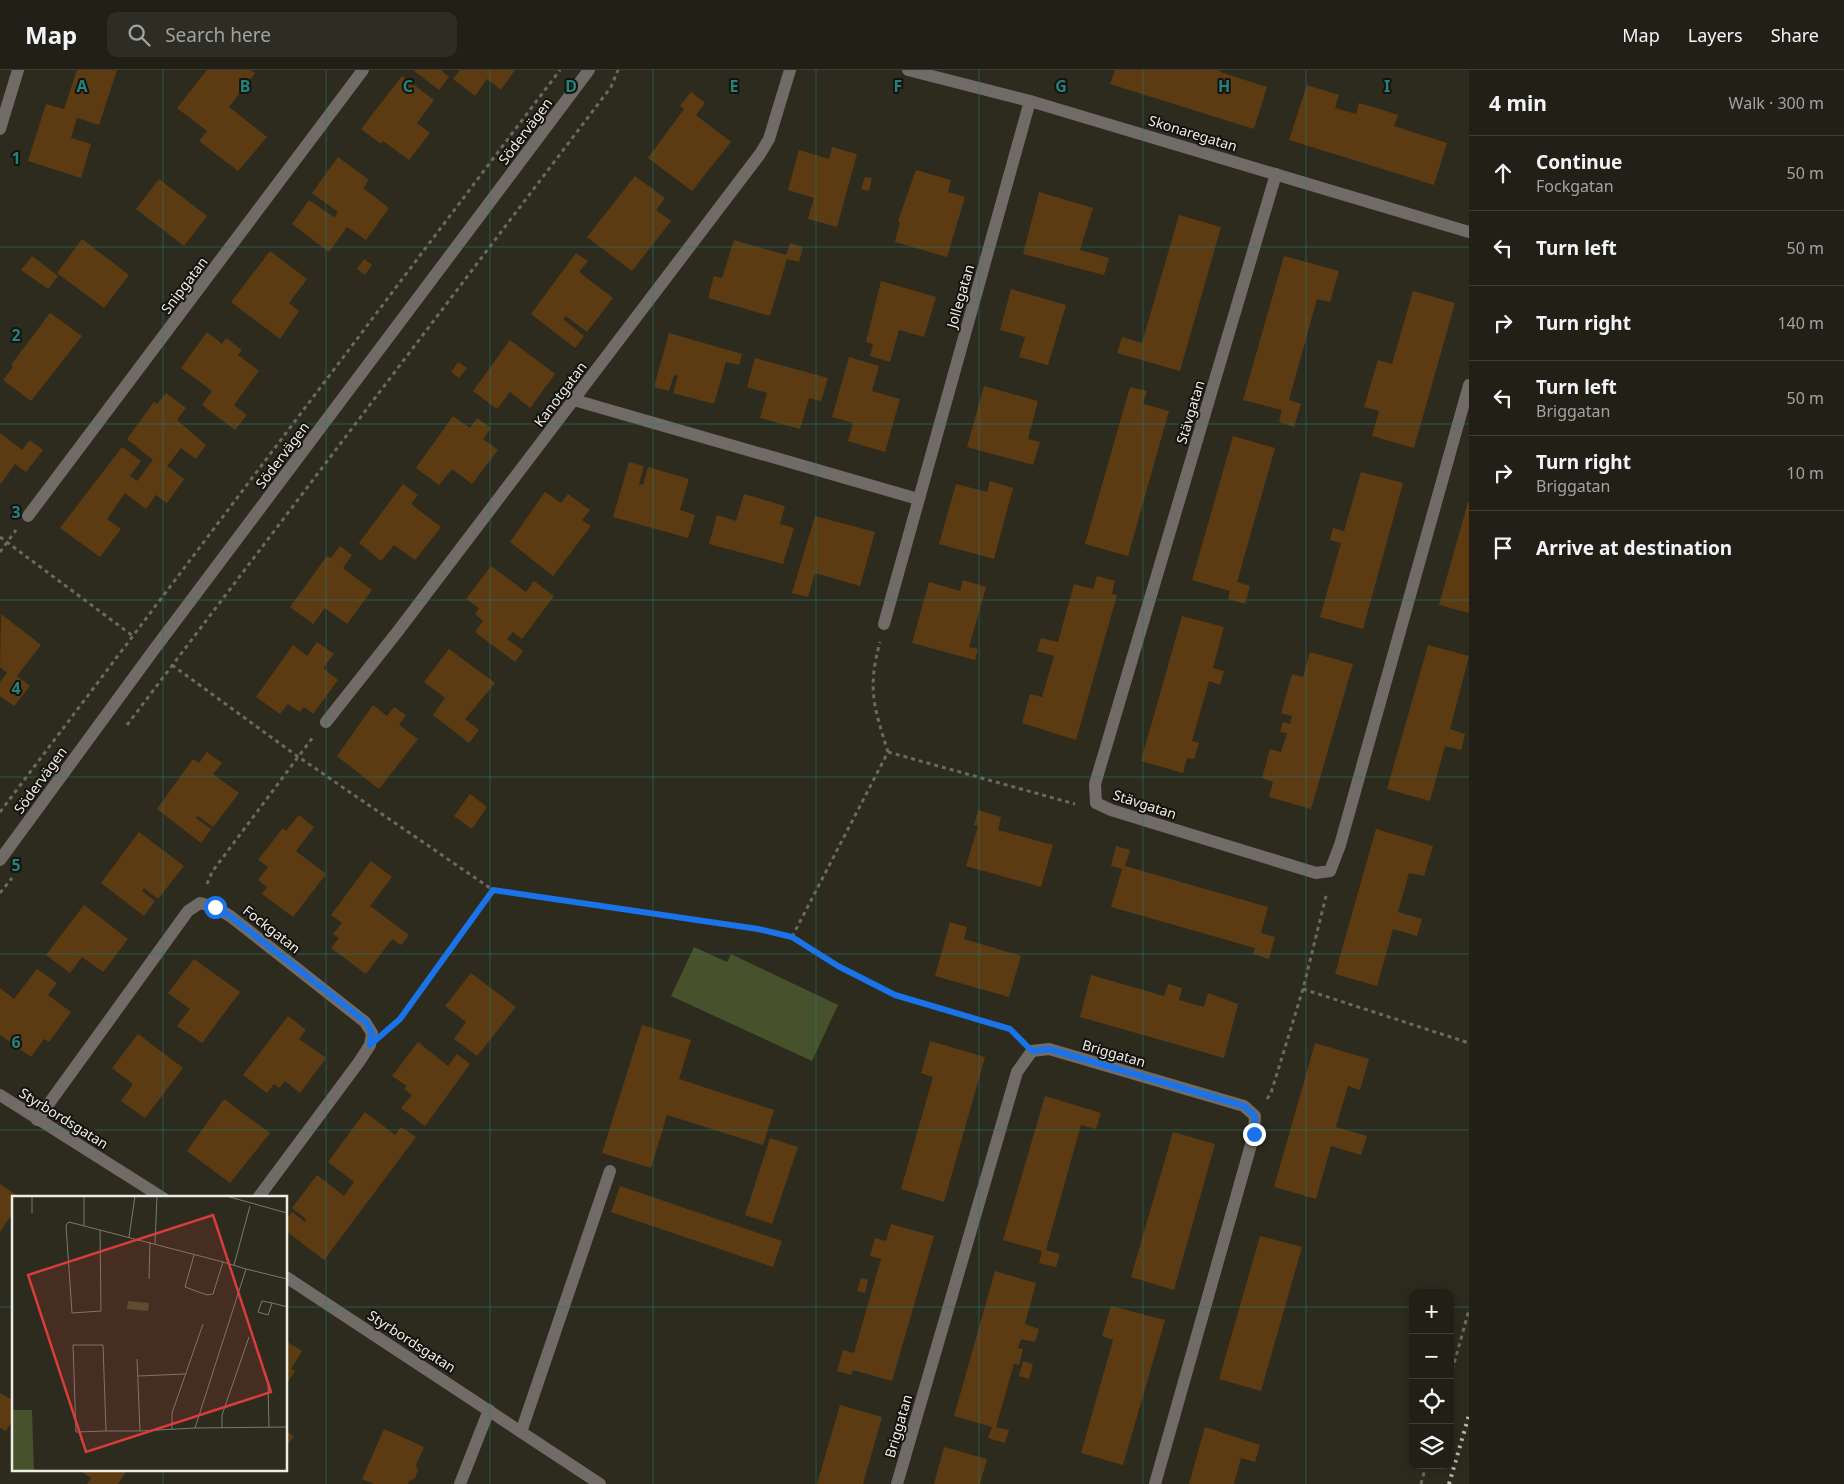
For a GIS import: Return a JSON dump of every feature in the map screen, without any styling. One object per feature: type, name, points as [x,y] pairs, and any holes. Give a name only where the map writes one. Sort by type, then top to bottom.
[{"type":"street","points":[[0,129],[18,70]]},
{"type":"street","name":"Snipgatan","points":[[28,516],[363,70]]},
{"type":"street","name":"Södervägen","points":[[0,860],[153,651],[589,70]]},
{"type":"street","name":"Kanotgatan","points":[[326,722],[574,400],[760,154],[769,139],[790,70]]},
{"type":"street","name":"Skonaregatan","points":[[908,70],[1030,100],[1469,232]]},
{"type":"street","name":"Jollegatan","points":[[884,624],[1030,100]]},
{"type":"street","name":"Stävgatan","points":[[1276,174],[1095,784],[1096,803],[1110,810],[1316,873],[1330,871]]},
{"type":"street","points":[[1330,871],[1340,845],[1469,385]]},
{"type":"street","points":[[574,400],[918,499]]},
{"type":"street","points":[[37,1120],[188,911],[200,903]]},
{"type":"street","name":"Fockgatan","points":[[200,903],[215,907],[230,916],[366,1022],[372,1033],[370,1045]]},
{"type":"street","points":[[259,1196],[370,1045]]},
{"type":"street","name":"Briggatan","points":[[897,1484],[1017,1072],[1032,1051],[1049,1049],[1244,1106],[1255,1116]]},
{"type":"street","name":"Styrbordsgatan","points":[[0,1095],[160,1196]]},
{"type":"street","points":[[1156,1484],[1254,1134],[1255,1116]]},
{"type":"street","points":[[521,1432],[610,1171]]},
{"type":"street","name":"Styrbordsgatan","points":[[288,1277],[600,1484]]},
{"type":"street","points":[[460,1484],[489,1410]]},
{"type":"path","points":[[0,812],[560,70]]},
{"type":"path","points":[[125,728],[611,87],[618,70]]},
{"type":"path","points":[[0,552],[28,516]]},
{"type":"path","points":[[0,537],[297,756],[493,890],[758,929],[792,937],[838,966],[895,995],[1010,1029],[1032,1051]]},
{"type":"path","points":[[792,937],[888,752],[872,691],[874,664],[884,624]]},
{"type":"path","points":[[200,903],[212,872],[297,756],[326,722]]},
{"type":"path","points":[[888,752],[1073,804],[1096,803]]},
{"type":"path","points":[[0,893],[18,870]]},
{"type":"path","points":[[1255,1116],[1271,1093],[1303,989],[1327,896],[1330,871]]},
{"type":"path","points":[[370,1045],[400,1019],[493,890]]},
{"type":"path","points":[[1303,989],[1469,1043]]},
{"type":"path","points":[[1454,1364],[1469,1310]]},
{"type":"path","points":[[1421,1484],[1425,1469]]},
{"type":"green space","points":[[694,947],[727,962],[731,954],[838,1005],[812,1061],[671,996]]},
{"type":"building","points":[[77,70],[117,70],[99,125],[77,118],[71,138],[91,144],[81,178],[28,161],[46,104],[64,109]]},
{"type":"building","points":[[207,70],[251,70],[255,73],[229,107],[267,137],[238,171],[199,141],[207,131],[177,108]]},
{"type":"building","points":[[413,70],[441,70],[449,77],[439,90]]},
{"type":"building","points":[[460,70],[515,70],[501,90],[487,79],[475,96],[453,79]]},
{"type":"building","points":[[1115,70],[1221,70],[1220,72],[1267,87],[1254,129],[1110,84]]},
{"type":"building","points":[[402,76],[434,100],[417,123],[430,133],[409,160],[383,141],[381,144],[361,129]]},
{"type":"building","points":[[1307,85],[1339,95],[1335,108],[1356,114],[1359,103],[1377,108],[1398,115],[1394,126],[1447,143],[1434,185],[1289,140]]},
{"type":"building","points":[[691,92],[705,103],[696,115],[731,142],[692,191],[648,158],[684,109],[680,106]]},
{"type":"building","points":[[832,147],[857,154],[837,227],[808,219],[814,198],[788,190],[799,150],[829,159]]},
{"type":"building","points":[[338,157],[369,180],[363,188],[389,208],[366,240],[347,227],[329,252],[292,224],[309,200],[337,219],[335,217],[338,212],[312,193]]},
{"type":"building","points":[[916,170],[951,180],[948,192],[965,197],[947,257],[895,242],[900,222],[898,221]]},
{"type":"building","points":[[635,176],[665,198],[656,210],[671,221],[632,271],[587,237]]},
{"type":"building","points":[[865,177],[872,178],[869,191],[861,189]]},
{"type":"building","points":[[159,179],[207,216],[184,246],[136,209]]},
{"type":"building","points":[[1039,192],[1093,208],[1080,250],[1109,258],[1104,275],[1023,254]]},
{"type":"building","points":[[1179,215],[1221,227],[1180,371],[1117,353],[1122,337],[1142,343]]},
{"type":"building","points":[[82,239],[129,275],[104,308],[57,273]]},
{"type":"building","points":[[734,240],[786,255],[790,243],[803,247],[799,262],[787,259],[770,316],[708,298],[714,276],[722,278]]},
{"type":"building","points":[[270,251],[307,279],[289,303],[299,311],[280,339],[231,302]]},
{"type":"building","points":[[576,253],[588,261],[579,272],[613,298],[587,332],[566,316],[563,319],[584,336],[575,348],[531,314]]},
{"type":"building","points":[[32,256],[58,276],[48,289],[21,270]]},
{"type":"building","points":[[1284,256],[1339,271],[1330,302],[1317,299],[1289,400],[1301,404],[1294,427],[1279,422],[1282,410],[1243,400]]},
{"type":"building","points":[[364,259],[372,265],[365,275],[357,269]]},
{"type":"building","points":[[881,281],[936,297],[924,337],[899,330],[890,362],[870,356],[873,344],[866,342]]},
{"type":"building","points":[[1011,289],[1066,305],[1048,365],[1019,357],[1025,337],[1000,330]]},
{"type":"building","points":[[1413,291],[1455,303],[1414,448],[1372,436],[1379,411],[1364,407],[1378,360],[1392,364]]},
{"type":"building","points":[[50,313],[82,336],[31,401],[3,380],[13,367],[11,365]]},
{"type":"building","points":[[207,332],[222,344],[226,338],[242,350],[238,355],[259,371],[234,405],[247,415],[235,430],[202,405],[212,391],[181,368]]},
{"type":"building","points":[[669,333],[742,354],[739,365],[726,362],[714,404],[673,393],[678,376],[674,375],[669,391],[654,387]]},
{"type":"building","points":[[510,340],[555,374],[530,408],[510,392],[497,409],[473,391]]},
{"type":"building","points":[[849,357],[879,366],[872,391],[900,399],[885,452],[848,441],[853,423],[832,417]]},
{"type":"building","points":[[755,358],[828,378],[821,401],[809,398],[800,429],[760,418],[767,393],[747,387]]},
{"type":"building","points":[[458,362],[467,368],[459,378],[451,372]]},
{"type":"building","points":[[984,386],[1038,401],[1028,439],[1040,442],[1033,465],[967,447]]},
{"type":"building","points":[[1130,387],[1147,391],[1143,404],[1169,411],[1128,556],[1085,544]]},
{"type":"building","points":[[166,393],[186,408],[177,420],[206,445],[196,459],[181,448],[167,466],[184,479],[167,503],[156,495],[146,509],[125,493],[107,519],[121,529],[100,557],[60,528],[122,447],[141,461],[130,476],[137,481],[153,460],[127,439],[154,402],[157,404]]},
{"type":"building","points":[[453,416],[470,428],[477,418],[491,428],[483,439],[498,450],[472,484],[452,469],[439,485],[416,468]]},
{"type":"building","points":[[0,433],[22,450],[30,440],[43,450],[26,472],[15,464],[0,485]]},
{"type":"building","points":[[1233,436],[1275,448],[1237,582],[1250,586],[1245,604],[1228,599],[1230,591],[1192,580]]},
{"type":"building","points":[[629,462],[644,466],[639,484],[643,485],[648,467],[689,479],[680,510],[695,515],[688,538],[613,517]]},
{"type":"building","points":[[1361,472],[1403,483],[1363,629],[1320,617],[1341,543],[1330,540],[1333,528],[1344,531]]},
{"type":"building","points":[[990,481],[1013,488],[994,559],[939,544],[956,484],[987,492]]},
{"type":"building","points":[[403,484],[418,495],[411,504],[441,527],[415,560],[394,545],[381,561],[359,543]]},
{"type":"building","points":[[545,492],[561,503],[568,494],[590,510],[582,520],[591,526],[553,576],[510,542]]},
{"type":"building","points":[[744,494],[785,506],[780,524],[794,528],[783,564],[709,544],[717,515],[736,521]]},
{"type":"building","points":[[1469,502],[1469,613],[1439,605]]},
{"type":"building","points":[[815,516],[875,532],[860,586],[815,573],[808,597],[792,593]]},
{"type":"building","points":[[340,546],[352,555],[343,568],[372,590],[347,624],[325,608],[313,624],[290,607],[327,556],[331,558]]},
{"type":"building","points":[[491,566],[526,592],[534,581],[554,596],[522,639],[513,632],[507,639],[523,651],[515,662],[475,632],[483,621],[475,614],[479,608],[466,599]]},
{"type":"building","points":[[1097,576],[1115,581],[1112,594],[1117,595],[1076,740],[1022,723],[1030,694],[1042,697],[1054,656],[1037,651],[1041,638],[1058,642],[1074,584],[1093,589]]},
{"type":"building","points":[[963,580],[986,587],[969,647],[978,649],[975,660],[912,643],[929,582],[960,591]]},
{"type":"building","points":[[1,614],[41,645],[17,676],[30,686],[14,706],[0,696],[0,682],[7,673],[0,667]]},
{"type":"building","points":[[1182,616],[1224,627],[1213,668],[1224,671],[1220,685],[1209,681],[1192,741],[1199,743],[1194,759],[1187,758],[1183,773],[1141,761]]},
{"type":"building","points":[[317,642],[334,654],[323,668],[338,680],[313,714],[304,707],[300,712],[288,704],[280,714],[256,697],[293,645],[307,656]]},
{"type":"building","points":[[1428,645],[1469,656],[1450,729],[1465,734],[1461,750],[1445,746],[1430,801],[1387,789]]},
{"type":"building","points":[[449,649],[495,683],[465,719],[479,730],[469,743],[433,715],[445,698],[424,682]]},
{"type":"building","points":[[1310,652],[1353,664],[1311,809],[1269,797],[1273,782],[1262,778],[1270,749],[1281,752],[1287,733],[1280,732],[1283,722],[1290,724],[1292,716],[1281,713],[1292,674],[1303,677]]},
{"type":"building","points":[[373,705],[387,716],[394,707],[406,715],[399,725],[418,739],[379,789],[337,756]]},
{"type":"building","points":[[207,752],[222,763],[213,774],[239,793],[213,827],[198,816],[196,818],[211,829],[201,843],[157,809],[193,759],[199,763]]},
{"type":"building","points":[[470,794],[487,807],[472,829],[454,816]]},
{"type":"building","points":[[978,810],[1001,817],[998,830],[1053,845],[1041,887],[966,866],[978,826],[974,825]]},
{"type":"building","points":[[299,815],[314,827],[296,851],[326,874],[293,917],[262,894],[267,887],[258,880],[268,867],[258,860],[283,828],[286,831]]},
{"type":"building","points":[[1376,829],[1433,846],[1424,876],[1409,873],[1398,912],[1422,919],[1417,936],[1393,929],[1377,986],[1335,974]]},
{"type":"building","points":[[139,832],[184,866],[158,899],[144,888],[142,891],[155,901],[144,916],[101,883]]},
{"type":"building","points":[[1116,846],[1130,850],[1125,866],[1268,907],[1261,933],[1275,937],[1269,959],[1253,954],[1255,948],[1111,907],[1122,869],[1111,866]]},
{"type":"building","points":[[371,861],[392,877],[370,906],[409,935],[401,945],[392,939],[366,974],[331,948],[339,938],[333,934],[342,923],[331,915]]},
{"type":"building","points":[[84,905],[128,939],[103,972],[82,957],[70,973],[46,955]]},
{"type":"building","points":[[950,922],[967,927],[964,939],[1021,956],[1009,997],[935,976]]},
{"type":"building","points":[[194,959],[240,992],[202,1043],[177,1026],[190,1009],[168,993]]},
{"type":"building","points":[[37,969],[57,983],[48,995],[71,1012],[49,1042],[44,1039],[31,1057],[0,1035],[0,988],[14,999]]},
{"type":"building","points":[[471,973],[516,1007],[477,1056],[454,1039],[466,1022],[445,1006]]},
{"type":"building","points":[[1091,975],[1164,996],[1168,984],[1182,988],[1179,1000],[1204,1007],[1208,993],[1238,1004],[1224,1058],[1080,1017]]},
{"type":"building","points":[[288,1016],[306,1030],[299,1039],[326,1058],[300,1093],[285,1081],[279,1088],[274,1084],[267,1093],[243,1075]]},
{"type":"building","points":[[642,1025],[691,1040],[679,1079],[774,1110],[763,1145],[667,1115],[651,1168],[602,1153]]},
{"type":"building","points":[[138,1034],[183,1068],[145,1118],[121,1101],[133,1084],[112,1068]]},
{"type":"building","points":[[930,1041],[985,1057],[944,1202],[901,1189],[933,1077],[921,1073]]},
{"type":"building","points":[[418,1042],[448,1066],[457,1054],[470,1064],[425,1126],[401,1108],[412,1095],[404,1089],[407,1086],[392,1076]]},
{"type":"building","points":[[1315,1043],[1369,1059],[1360,1090],[1348,1086],[1336,1127],[1367,1136],[1361,1155],[1331,1146],[1316,1199],[1274,1187]]},
{"type":"building","points":[[1045,1096],[1101,1113],[1096,1129],[1081,1125],[1046,1250],[1060,1254],[1056,1267],[1039,1263],[1042,1251],[1003,1240]]},
{"type":"building","points":[[224,1099],[270,1133],[230,1183],[187,1151]]},
{"type":"building","points":[[365,1112],[395,1135],[401,1127],[416,1137],[324,1260],[288,1233],[288,1217],[292,1212],[305,1222],[306,1219],[292,1208],[317,1175],[344,1196],[354,1182],[328,1162]]},
{"type":"building","points":[[1173,1132],[1215,1144],[1174,1290],[1131,1277]]},
{"type":"building","points":[[770,1138],[798,1147],[772,1224],[745,1215]]},
{"type":"building","points":[[0,1184],[18,1196],[12,1196],[12,1214],[0,1232]]},
{"type":"building","points":[[620,1186],[782,1241],[773,1267],[611,1212]]},
{"type":"building","points":[[891,1224],[934,1236],[892,1381],[853,1370],[851,1375],[837,1371],[843,1350],[854,1353],[881,1259],[870,1256],[875,1238],[886,1241]]},
{"type":"building","points":[[1260,1236],[1302,1247],[1261,1391],[1219,1379]]},
{"type":"building","points":[[995,1271],[1036,1283],[1025,1324],[1039,1329],[1035,1342],[1021,1339],[1018,1348],[1023,1349],[1019,1365],[1014,1364],[996,1427],[1009,1430],[1005,1443],[988,1438],[992,1427],[954,1416]]},
{"type":"building","points":[[861,1278],[868,1280],[865,1293],[857,1291]]},
{"type":"building","points":[[1111,1306],[1165,1320],[1123,1465],[1081,1453],[1113,1340],[1102,1336]]},
{"type":"building","points":[[288,1342],[302,1351],[291,1369],[295,1371],[288,1382]]},
{"type":"building","points":[[1023,1361],[1033,1364],[1029,1379],[1019,1376]]},
{"type":"building","points":[[0,1393],[12,1400],[12,1421],[6,1431],[0,1428]]},
{"type":"building","points":[[840,1405],[882,1417],[863,1484],[817,1484]]},
{"type":"building","points":[[1205,1427],[1260,1445],[1255,1462],[1241,1458],[1234,1484],[1189,1484]]},
{"type":"building","points":[[384,1429],[424,1447],[416,1465],[418,1470],[415,1478],[409,1481],[408,1484],[374,1484],[362,1479]]},
{"type":"building","points":[[288,1432],[294,1436],[288,1445]]},
{"type":"building","points":[[944,1447],[987,1459],[980,1484],[934,1484]]},
{"type":"building","points":[[82,1472],[126,1472],[118,1484],[87,1484],[91,1478]]},
{"type":"railway","points":[[1449,1484],[1469,1415]]},
{"type":"route","points":[[215,907],[230,916],[366,1022],[372,1033],[370,1045],[400,1019],[493,890],[758,929],[792,937],[838,966],[895,995],[1010,1029],[1032,1051],[1049,1049],[1244,1106],[1255,1116],[1254,1134]]}]
